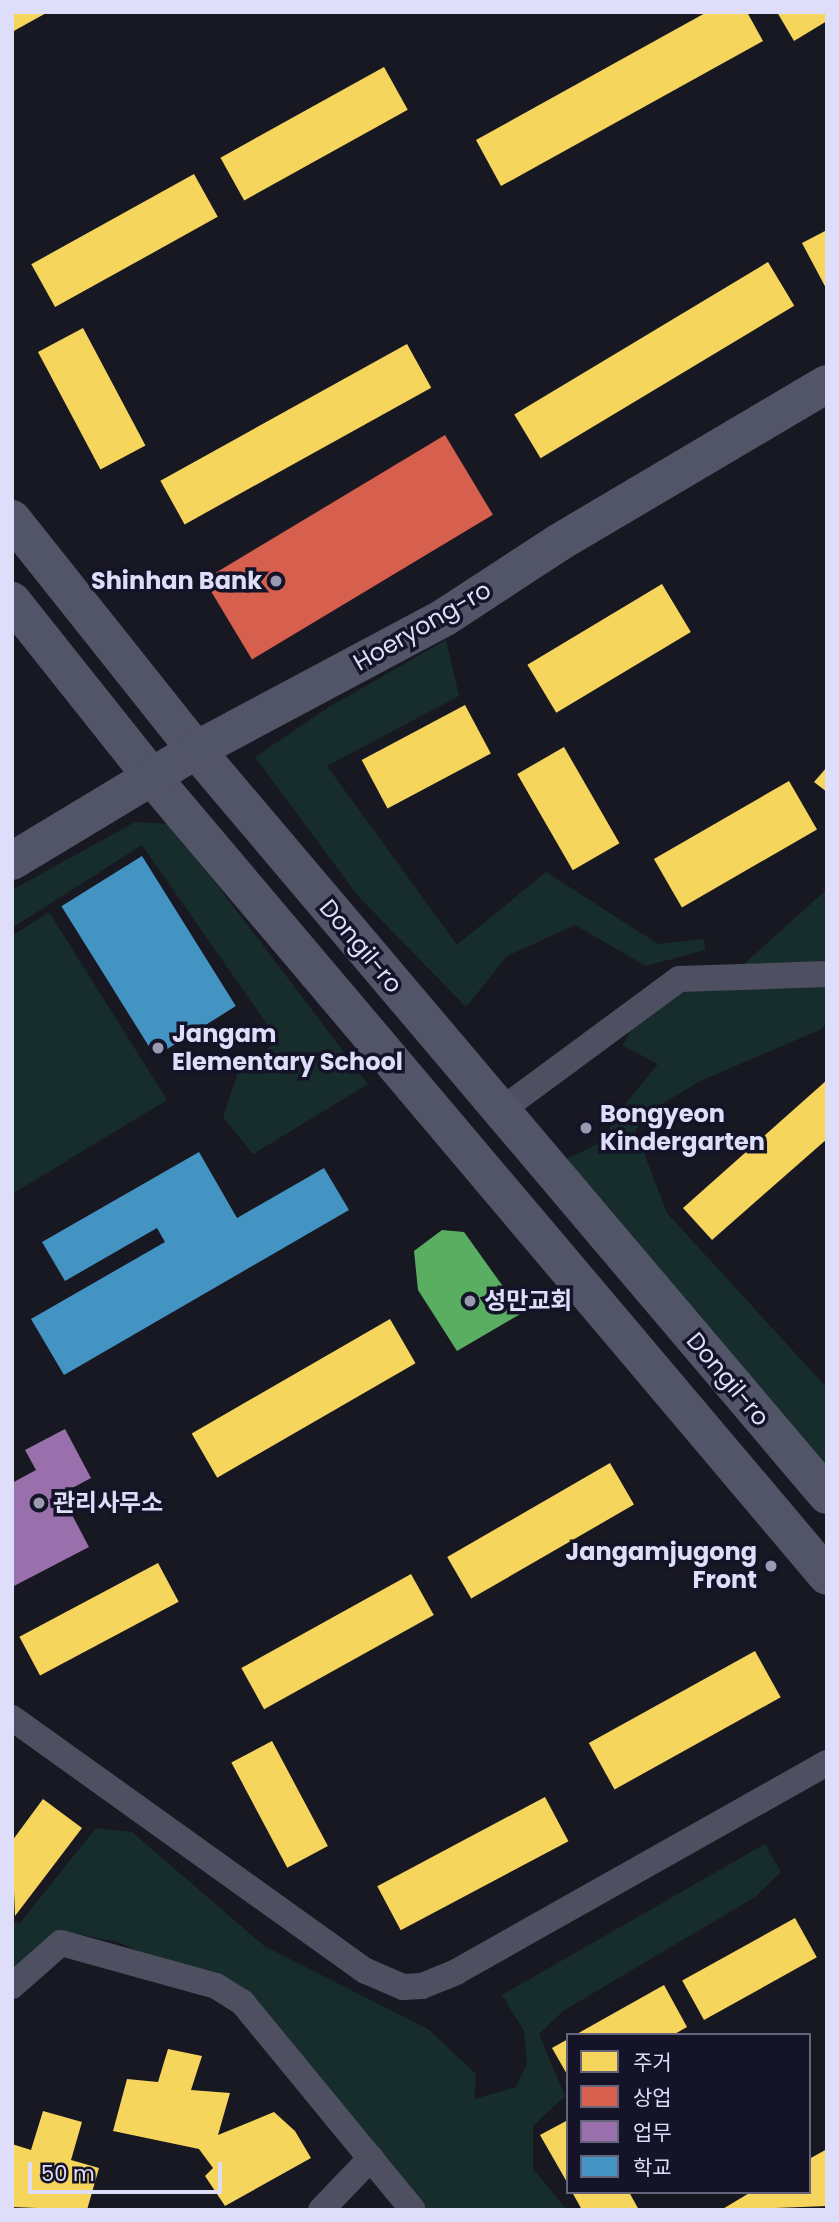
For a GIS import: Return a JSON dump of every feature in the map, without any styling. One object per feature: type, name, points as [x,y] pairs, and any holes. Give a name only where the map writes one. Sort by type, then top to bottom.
[{"type":"street","name":"Hoeryong-ro","points":[[12,861],[196,750],[445,617],[558,543],[827,384]]},
{"type":"street","name":"Dongil-ro","points":[[12,519],[196,750],[827,1495]]},
{"type":"street","name":"Dongil-ro","points":[[12,601],[151,776],[827,1576]]},
{"type":"street","points":[[500,1111],[679,979],[827,974]]},
{"type":"street","points":[[12,1718],[366,1971],[403,1987],[422,1986],[456,1972],[827,1763]]},
{"type":"street","points":[[12,1986],[61,1942],[216,1986],[242,2002],[413,2210]]},
{"type":"street","points":[[321,2210],[371,2158]]},
{"type":"green space","points":[[446,640],[459,696],[327,766],[457,945],[546,872],[658,944],[704,939],[705,950],[646,966],[575,925],[507,956],[466,1007],[358,896],[255,757],[329,707]]},
{"type":"green space","points":[[135,822],[171,824],[368,1084],[253,1154],[223,1117],[238,1072],[278,1040],[142,845],[12,928],[12,890]]},
{"type":"green space","points":[[827,889],[827,1021],[822,1029],[700,1081],[656,1108],[635,1130],[667,1213],[827,1388],[827,1475],[562,1161],[602,1142],[618,1113],[658,1064],[622,1045],[672,971],[744,964]]},
{"type":"green space","points":[[49,912],[167,1100],[12,1194],[12,936]]},
{"type":"green space","points":[[96,1828],[132,1832],[264,1946],[428,2029],[476,2074],[474,2099],[516,2087],[527,2064],[524,2031],[502,1995],[765,1844],[781,1872],[755,1897],[563,2011],[539,2034],[565,2096],[533,2126],[533,2169],[567,2210],[428,2210],[250,1996],[117,1942],[63,1931],[12,1977],[12,1922],[20,1923]]},
{"type":"building: 주거","points":[[12,12],[48,12],[12,32]]},
{"type":"building: 주거","points":[[707,12],[747,12],[763,41],[501,186],[476,140]]},
{"type":"building: 주거","points":[[777,12],[827,12],[827,21],[794,41]]},
{"type":"building: 주거","points":[[384,67],[408,110],[244,201],[220,158]]},
{"type":"building: 주거","points":[[194,174],[218,217],[55,307],[31,264]]},
{"type":"building: 주거","points":[[827,230],[827,290],[802,243]]},
{"type":"building: 주거","points":[[768,262],[794,306],[541,458],[514,414]]},
{"type":"building: 주거","points":[[83,328],[145,445],[100,469],[38,352]]},
{"type":"building: 주거","points":[[407,344],[431,388],[185,524],[160,481]]},
{"type":"building: 주거","points":[[662,584],[691,632],[556,713],[527,665]]},
{"type":"building: 주거","points":[[465,705],[491,754],[388,808],[362,760]]},
{"type":"building: 주거","points":[[564,747],[620,843],[573,870],[517,774]]},
{"type":"building: 주거","points":[[827,767],[827,792],[814,782]]},
{"type":"building: 주거","points":[[789,781],[817,829],[682,907],[654,859]]},
{"type":"building: 주거","points":[[827,1080],[827,1139],[712,1240],[683,1208]]},
{"type":"building: 주거","points":[[390,1319],[416,1363],[217,1478],[192,1434]]},
{"type":"building: 주거","points":[[610,1463],[634,1505],[471,1599],[447,1557]]},
{"type":"building: 주거","points":[[158,1563],[179,1602],[40,1676],[19,1637]]},
{"type":"building: 주거","points":[[411,1574],[434,1615],[264,1709],[241,1668]]},
{"type":"building: 주거","points":[[755,1651],[781,1697],[615,1789],[589,1743]]},
{"type":"building: 주거","points":[[272,1741],[328,1846],[287,1868],[231,1763]]},
{"type":"building: 주거","points":[[545,1797],[568,1841],[401,1930],[377,1886]]},
{"type":"building: 주거","points":[[43,1799],[82,1828],[15,1916],[12,1841]]},
{"type":"building: 주거","points":[[795,1918],[817,1957],[704,2020],[682,1981]]},
{"type":"building: 주거","points":[[664,1985],[687,2027],[676,2033],[579,2033]]},
{"type":"building: 주거","points":[[566,2040],[566,2072],[552,2048]]},
{"type":"building: 주거","points":[[168,2049],[202,2056],[191,2090],[230,2093],[218,2135],[274,2112],[295,2131],[311,2158],[225,2206],[205,2176],[213,2168],[199,2149],[113,2131],[127,2079],[158,2082]]},
{"type":"building: 주거","points":[[43,2111],[82,2122],[71,2160],[99,2168],[87,2210],[12,2207],[12,2144],[31,2150]]},
{"type":"building: 주거","points":[[566,2121],[566,2180],[540,2135]]},
{"type":"building: 주거","points":[[827,2149],[827,2206],[721,2210],[748,2194],[811,2194],[811,2158]]},
{"type":"building: 주거","points":[[573,2194],[630,2194],[639,2210],[582,2210]]},
{"type":"building: 상업","points":[[445,435],[493,515],[252,659],[204,580]]},
{"type":"building: 업무","name":"관리사무소","points":[[65,1429],[91,1478],[61,1494],[89,1547],[12,1587],[12,1483],[36,1470],[25,1450]]},
{"type":"building: 학교","points":[[142,856],[236,1006],[155,1056],[61,906]]},
{"type":"building: 학교","points":[[199,1152],[237,1218],[324,1168],[349,1210],[64,1375],[31,1319],[165,1242],[157,1228],[65,1281],[42,1242]]},
{"type":"building: 공공","name":"성만교회","points":[[442,1230],[464,1232],[522,1313],[457,1351],[418,1290],[414,1251]]},
{"type":"place","name":"Shinhan Bank","points":[[276,581]]},
{"type":"place","name":"Jangam Elementary School","points":[[158,1048]]},
{"type":"place","name":"Bongyeon Kindergarten","points":[[586,1128]]},
{"type":"place","name":"성만교회","points":[[470,1301]]},
{"type":"place","name":"관리사무소","points":[[39,1503]]},
{"type":"place","name":"Jangamjugong Front","points":[[771,1566]]}]
